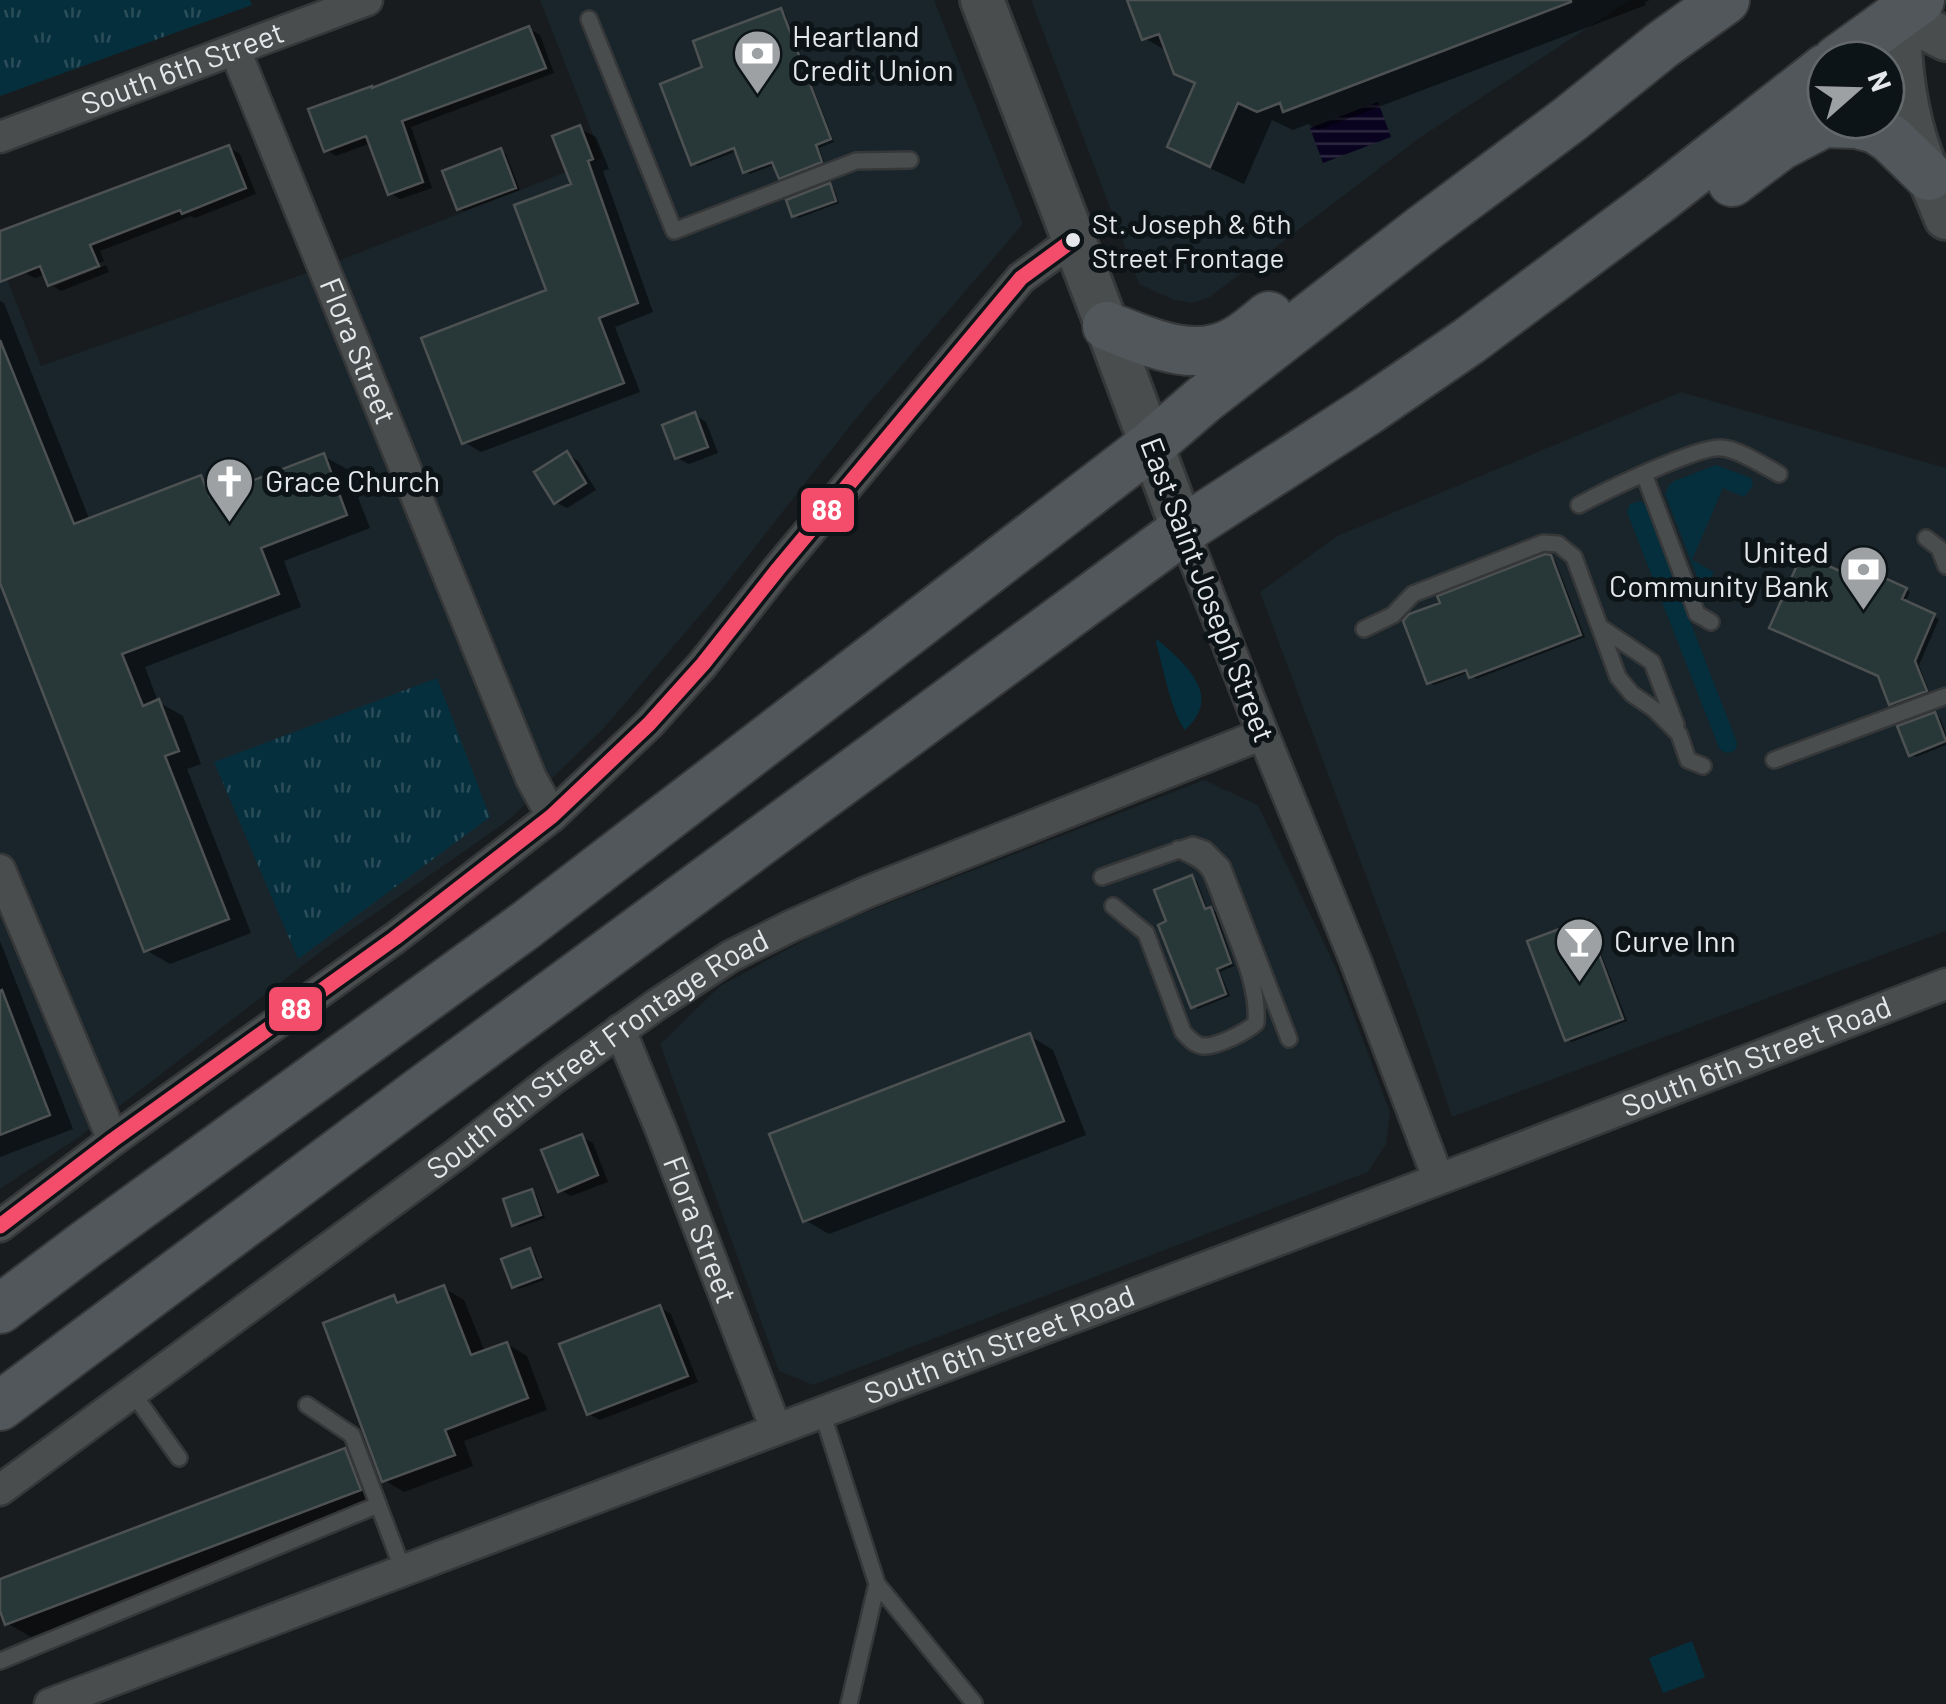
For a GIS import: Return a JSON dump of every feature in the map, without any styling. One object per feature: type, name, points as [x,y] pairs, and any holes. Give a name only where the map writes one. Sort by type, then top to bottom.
[{"type":"main road","points":[[0,1309],[526,925],[1151,445],[1423,229],[1725,0]]},
{"type":"main road","points":[[1857,40],[1894,4]]},
{"type":"main road","points":[[0,1406],[1183,530],[1468,342],[1806,84]]},
{"type":"main road","points":[[1107,326],[1148,342],[1191,352],[1216,349],[1237,340],[1498,140],[1570,119]]},
{"type":"main road","points":[[1367,412],[1505,350],[1780,146],[1824,122],[1857,124],[1891,138],[1938,197]]},
{"type":"street","name":"South 6th Street","points":[[0,137],[368,0]]},
{"type":"street","name":"East Saint Joseph Street","points":[[982,0],[1183,530],[1438,1178]]},
{"type":"street","points":[[1894,4],[1946,39]]},
{"type":"street","points":[[1894,4],[1914,134],[1938,197]]},
{"type":"street","name":"Flora Street","points":[[235,50],[531,778],[552,816]]},
{"type":"street","points":[[0,1226],[394,938],[552,816],[649,724],[703,664],[1021,278],[1074,240]]},
{"type":"street","name":"South 6th Street Frontage Road","points":[[0,1490],[620,1030],[730,956],[867,892],[1263,734]]},
{"type":"street","points":[[0,870],[113,1140]]},
{"type":"street","name":"South 6th Street Road","points":[[50,1704],[1946,984]]},
{"type":"street","name":"Flora Street","points":[[620,1030],[776,1429]]},
{"type":"lane","points":[[589,19],[674,231],[856,161],[910,160]]},
{"type":"lane","points":[[1579,505],[1616,485],[1706,449],[1724,448],[1778,474]]},
{"type":"lane","points":[[1644,474],[1697,614],[1711,622]]},
{"type":"lane","points":[[1926,538],[1939,548],[1946,566]]},
{"type":"lane","points":[[1364,629],[1393,615],[1413,594],[1542,543],[1558,544],[1574,557],[1618,677],[1679,734]]},
{"type":"lane","points":[[1600,627],[1652,662],[1688,760],[1703,766]]},
{"type":"lane","points":[[1774,760],[1946,696]]},
{"type":"lane","points":[[1102,877],[1193,844],[1205,848],[1222,866],[1289,1039]]},
{"type":"lane","points":[[1113,906],[1146,933],[1183,1032],[1192,1042],[1211,1045],[1256,1023],[1257,1008],[1246,965],[1209,869],[1178,849]]},
{"type":"lane","points":[[132,1392],[179,1458]]},
{"type":"lane","points":[[307,1406],[352,1435],[403,1570]]},
{"type":"lane","points":[[822,1412],[878,1584],[974,1703]]},
{"type":"lane","points":[[0,1661],[378,1505]]},
{"type":"lane","points":[[849,1704],[878,1584]]},
{"type":"shaded area","points":[[540,0],[934,0],[1023,224],[854,421],[719,593],[604,728],[509,820],[327,947],[79,1137],[0,1189],[0,261],[41,366],[312,271],[602,158]]},
{"type":"shaded area","points":[[1031,0],[1630,0],[1418,139],[1210,297],[1192,303],[1174,300],[1139,284]]},
{"type":"shaded area","points":[[1378,102],[1391,137],[1323,163],[1310,128]]},
{"type":"shaded area","points":[[1681,392],[1946,468],[1946,931],[1452,1117],[1260,592],[1337,536]]},
{"type":"shaded area","points":[[1204,780],[1258,805],[1336,968],[1390,1112],[1386,1144],[1368,1172],[813,1385],[779,1371],[660,1044],[720,986],[828,927]]},
{"type":"green space","points":[[0,0],[250,0],[252,5],[0,96]]},
{"type":"green space","points":[[1716,465],[1751,478],[1753,485],[1744,497],[1723,488],[1692,560],[1714,572],[1702,589],[1665,494],[1674,481]]},
{"type":"green space","points":[[1630,504],[1645,504],[1737,743],[1732,752],[1719,748],[1627,512]]},
{"type":"green space","points":[[1157,639],[1179,659],[1201,692],[1196,717],[1185,730],[1172,701]]},
{"type":"green space","points":[[437,678],[490,817],[298,959],[214,762]]},
{"type":"green space","points":[[1692,1641],[1705,1677],[1663,1693],[1649,1658]]},
{"type":"building","points":[[1127,0],[1571,2],[1283,112],[1280,103],[1257,112],[1238,103],[1210,167],[1167,147],[1195,83],[1174,74],[1159,34],[1142,40]]},
{"type":"building","points":[[781,8],[831,139],[816,145],[822,162],[779,179],[772,162],[743,173],[734,148],[691,165],[660,84],[702,67],[693,41]]},
{"type":"building","points":[[529,26],[546,68],[402,121],[423,182],[388,195],[366,136],[324,152],[308,109]]},
{"type":"building","points":[[580,125],[593,159],[588,161],[638,303],[599,318],[624,383],[462,444],[421,338],[546,290],[514,205],[571,184],[552,136]]},
{"type":"building","points":[[229,145],[246,188],[90,245],[99,266],[48,286],[40,266],[0,282],[0,231]]},
{"type":"building","points":[[501,148],[516,188],[457,210],[442,171]]},
{"type":"building","points":[[830,183],[836,201],[792,217],[786,200]]},
{"type":"building","points":[[0,340],[74,524],[201,475],[210,497],[324,453],[347,515],[261,548],[279,594],[122,654],[143,706],[159,699],[179,751],[165,756],[229,919],[144,952],[0,583]]},
{"type":"building","points":[[695,412],[708,447],[675,459],[662,425]]},
{"type":"building","points":[[567,451],[586,483],[554,504],[534,472]]},
{"type":"building","points":[[1802,554],[1851,576],[1856,565],[1907,588],[1902,599],[1935,614],[1915,661],[1927,691],[1889,705],[1878,676],[1769,628]]},
{"type":"building","points":[[1551,555],[1581,635],[1469,678],[1466,670],[1427,684],[1403,621],[1409,614],[1440,603],[1437,596]]},
{"type":"building","points":[[1935,712],[1946,741],[1909,756],[1897,726]]},
{"type":"building","points":[[1192,875],[1205,909],[1211,907],[1231,963],[1217,969],[1226,994],[1191,1008],[1158,925],[1166,921],[1154,890]]},
{"type":"building","points":[[1586,919],[1623,1019],[1565,1041],[1527,941]]},
{"type":"building","points":[[0,991],[50,1115],[0,1135]]},
{"type":"building","points":[[1030,1033],[1064,1121],[803,1222],[769,1134]]},
{"type":"building","points":[[582,1134],[598,1175],[558,1192],[541,1150]]},
{"type":"building","points":[[532,1189],[541,1215],[512,1226],[503,1199]]},
{"type":"building","points":[[530,1248],[541,1277],[512,1288],[501,1259]]},
{"type":"building","points":[[444,1285],[471,1355],[507,1342],[528,1398],[445,1430],[455,1455],[382,1482],[323,1323],[394,1295],[397,1303]]},
{"type":"building","points":[[660,1305],[688,1376],[587,1415],[559,1344]]},
{"type":"building","points":[[345,1448],[361,1490],[5,1625],[0,1611],[0,1579]]},
{"type":"transit line","name":"88","points":[[0,1226],[395,938],[552,816],[649,724],[703,664],[1021,278],[1073,240]]},
{"type":"place","name":"Heartland Credit Union","points":[[757,96]]},
{"type":"place","name":"St. Joseph & 6th Street Frontage","points":[[1073,240]]},
{"type":"place","name":"Grace Church","points":[[230,524]]},
{"type":"place","name":"United Community Bank","points":[[1864,612]]},
{"type":"place","name":"Curve Inn","points":[[1579,984]]}]
